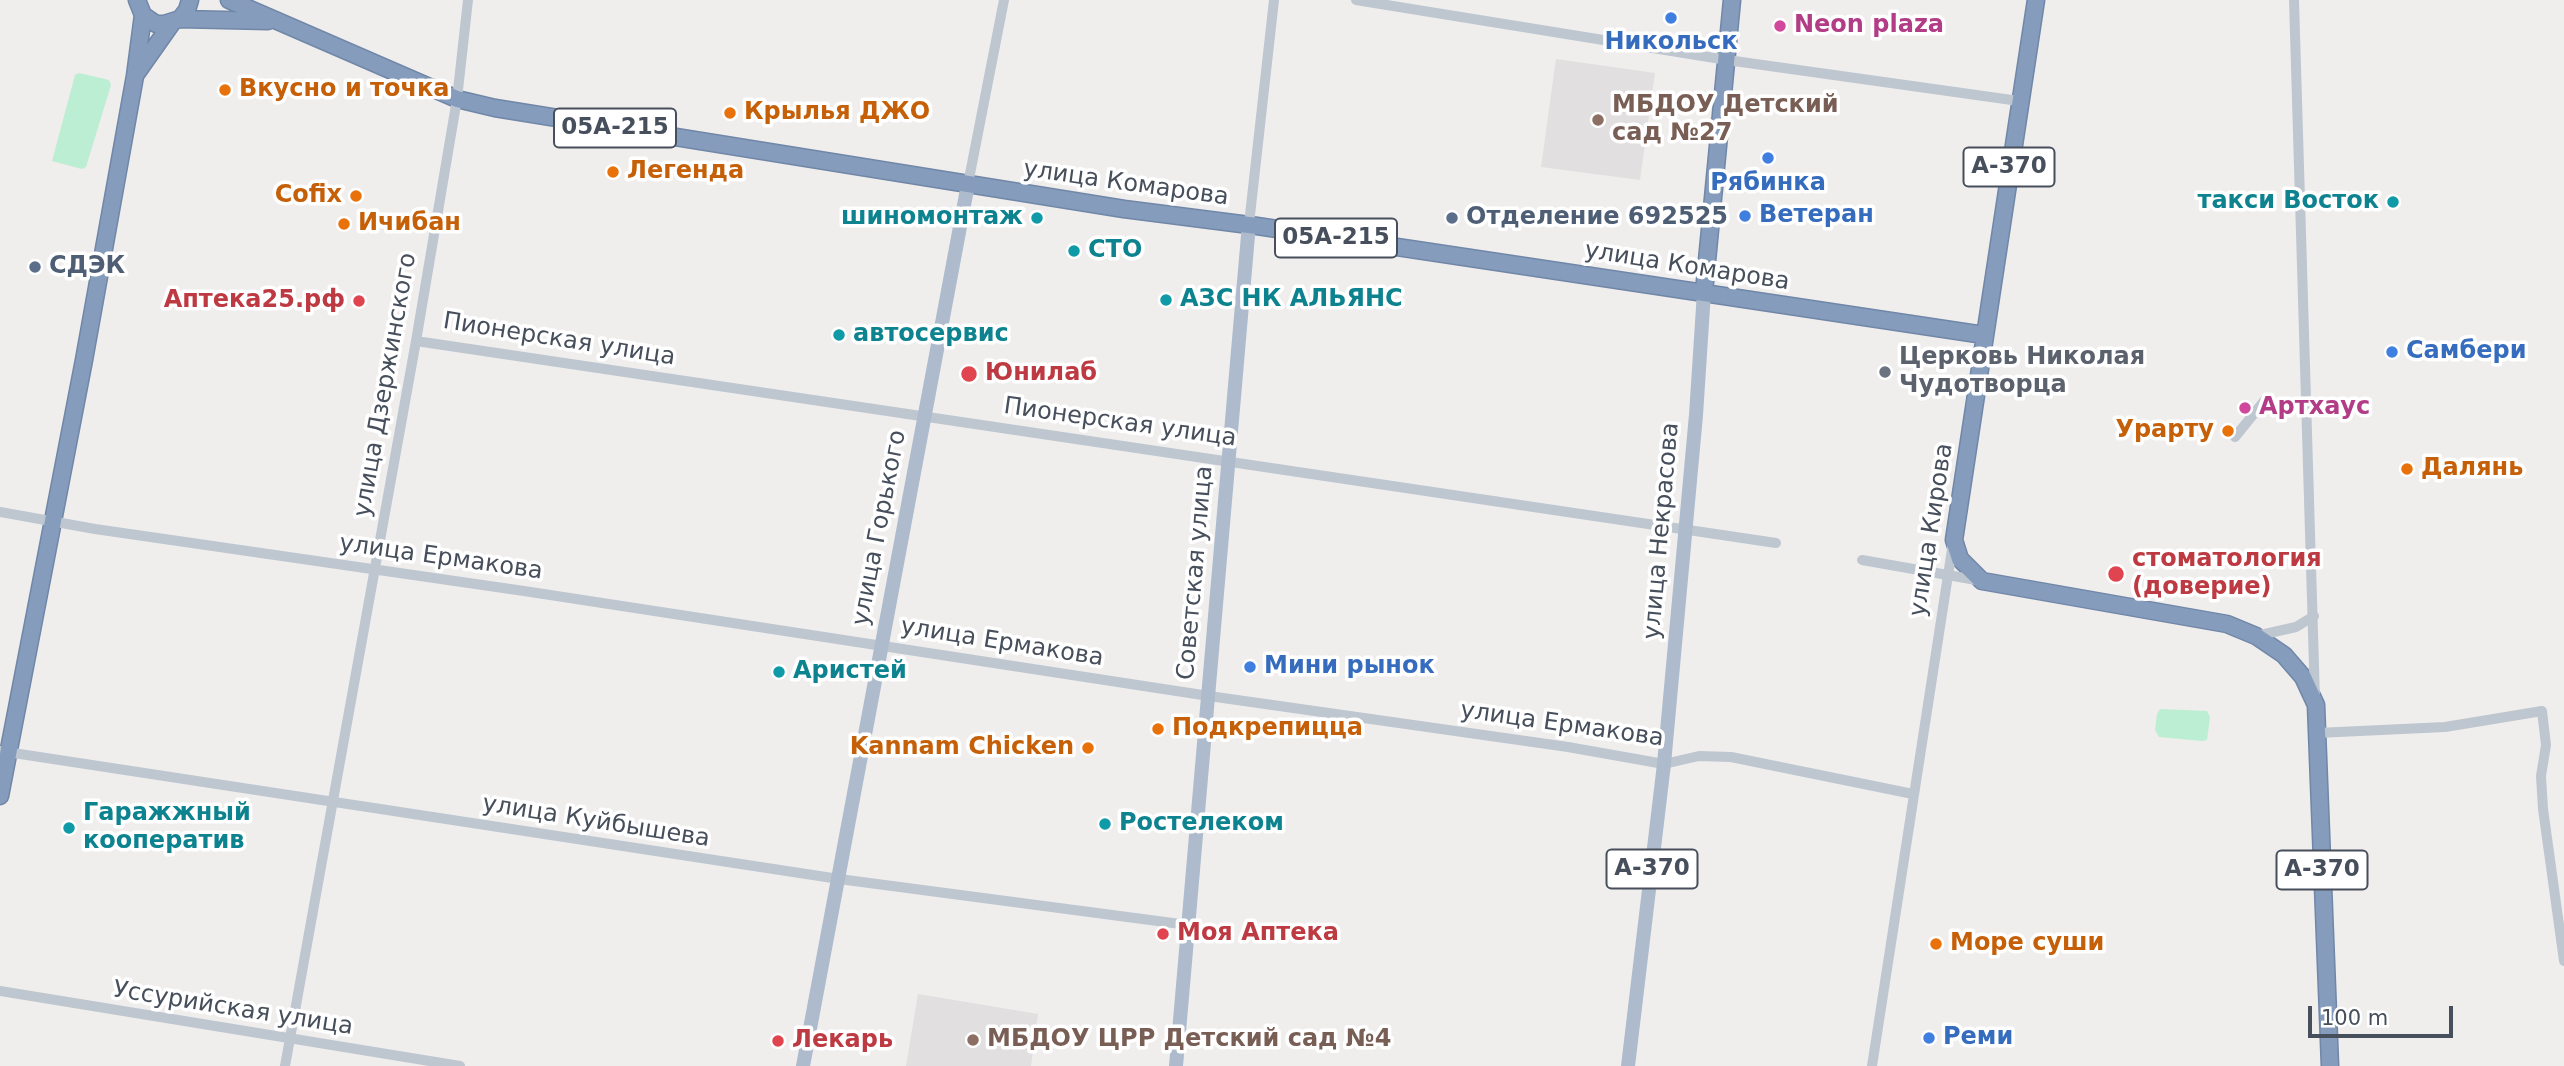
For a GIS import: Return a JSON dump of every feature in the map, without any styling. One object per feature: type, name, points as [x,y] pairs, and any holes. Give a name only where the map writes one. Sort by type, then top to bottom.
[{"type":"highway","points":[[135,76],[187,10],[190,0]]},
{"type":"highway","name":"улица Комарова","points":[[229,0],[457,99],[508,110],[1124,209],[1249,225],[1984,334]]},
{"type":"highway","name":"улица Некрасова","points":[[1704,292],[1732,0]]},
{"type":"highway","name":"улица Кирова","points":[[1954,540],[2036,0]]},
{"type":"highway","points":[[0,796],[4,752],[53,522],[135,76],[140,8]]},
{"type":"highway","name":"05А-215","points":[[140,8],[156,24],[176,21]]},
{"type":"highway","name":"улица Комарова","points":[[176,21],[276,22]]},
{"type":"highway","points":[[1954,540],[1960,559],[1982,581]]},
{"type":"highway","name":"А-370","points":[[1982,581],[2227,624],[2256,636],[2284,655],[2304,677],[2316,705],[2330,1066]]},
{"type":"main road","name":"улица Горького","points":[[803,1066],[968,184]]},
{"type":"main road","name":"Советская улица","points":[[1176,1066],[1249,225]]},
{"type":"main road","name":"улица Некрасова","points":[[1628,1066],[1664,764],[1696,415],[1704,292]]},
{"type":"street","name":"улица Дзержинского","points":[[285,1066],[416,341],[457,99],[468,0]]},
{"type":"street","name":"улица Горького","points":[[968,184],[1004,0]]},
{"type":"street","name":"Советская улица","points":[[1249,225],[1274,0]]},
{"type":"street","points":[[1356,0],[1727,60],[2019,101]]},
{"type":"street","points":[[2294,0],[2316,705]]},
{"type":"street","name":"Пионерская улица","points":[[416,341],[1776,543]]},
{"type":"street","points":[[2235,437],[2265,400]]},
{"type":"street","name":"улица Ермакова","points":[[0,512],[1209,696],[1568,747],[1664,764],[1699,756],[1731,757],[1913,794]]},
{"type":"street","name":"улица Кирова","points":[[1872,1066],[1954,540]]},
{"type":"street","points":[[1862,560],[1982,581]]},
{"type":"street","points":[[2256,636],[2296,627],[2314,617]]},
{"type":"street","points":[[2317,733],[2445,727],[2542,711],[2546,745],[2541,776],[2543,808],[2564,961]]},
{"type":"street","name":"улица Куйбышева","points":[[4,752],[839,879],[1188,925]]},
{"type":"street","name":"Уссурийская улица","points":[[0,991],[460,1066]]},
{"type":"shaded area","name":"МБДОУ Детский сад №27","points":[[1556,59],[1655,73],[1640,180],[1541,167]]},
{"type":"shaded area","name":"МБДОУ ЦРР Детский сад №4","points":[[918,994],[1038,1014],[1031,1066],[906,1066]]},
{"type":"green space","points":[[79,73],[109,80],[111,85],[86,167],[82,169],[52,161],[75,75]]},
{"type":"green space","points":[[2160,709],[2207,711],[2210,717],[2207,740],[2159,737],[2155,730]]},
{"type":"place","name":"Никольск","points":[[1671,18]]},
{"type":"place","name":"Neon plaza","points":[[1780,26]]},
{"type":"place","name":"Вкусно и точка","points":[[225,90]]},
{"type":"place","name":"Крылья ДЖО","points":[[730,113]]},
{"type":"place","name":"МБДОУ Детский сад №27","points":[[1598,120]]},
{"type":"place","name":"Рябинка","points":[[1768,158]]},
{"type":"place","name":"Легенда","points":[[613,172]]},
{"type":"place","name":"Cofix","points":[[356,196]]},
{"type":"place","name":"такси Восток","points":[[2393,202]]},
{"type":"place","name":"Ветеран","points":[[1745,216]]},
{"type":"place","name":"шиномонтаж","points":[[1037,218]]},
{"type":"place","name":"Отделение 692525","points":[[1452,218]]},
{"type":"place","name":"Ичибан","points":[[344,224]]},
{"type":"place","name":"СТО","points":[[1074,251]]},
{"type":"place","name":"СДЭК","points":[[35,267]]},
{"type":"place","name":"АЗС НК АЛЬЯНС","points":[[1166,300]]},
{"type":"place","name":"Аптека25.рф","points":[[359,301]]},
{"type":"place","name":"автосервис","points":[[839,335]]},
{"type":"place","name":"Самбери","points":[[2392,352]]},
{"type":"place","name":"Церковь Николая Чудотворца","points":[[1885,372]]},
{"type":"place","name":"Юнилаб","points":[[969,374]]},
{"type":"place","name":"Артхаус","points":[[2245,408]]},
{"type":"place","name":"Урарту","points":[[2228,431]]},
{"type":"place","name":"Далянь","points":[[2407,469]]},
{"type":"place","name":"стоматология (доверие)","points":[[2116,574]]},
{"type":"place","name":"Мини рынок","points":[[1250,667]]},
{"type":"place","name":"Аристей","points":[[779,672]]},
{"type":"place","name":"Подкрепицца","points":[[1158,729]]},
{"type":"place","name":"Kannam Chicken","points":[[1088,748]]},
{"type":"place","name":"Ростелеком","points":[[1105,824]]},
{"type":"place","name":"Гаражжный кооператив","points":[[69,828]]},
{"type":"place","name":"Моя Аптека","points":[[1163,934]]},
{"type":"place","name":"Море суши","points":[[1936,944]]},
{"type":"place","name":"Реми","points":[[1929,1038]]},
{"type":"place","name":"МБДОУ ЦРР Детский сад №4","points":[[973,1040]]},
{"type":"place","name":"Лекарь","points":[[778,1041]]}]
